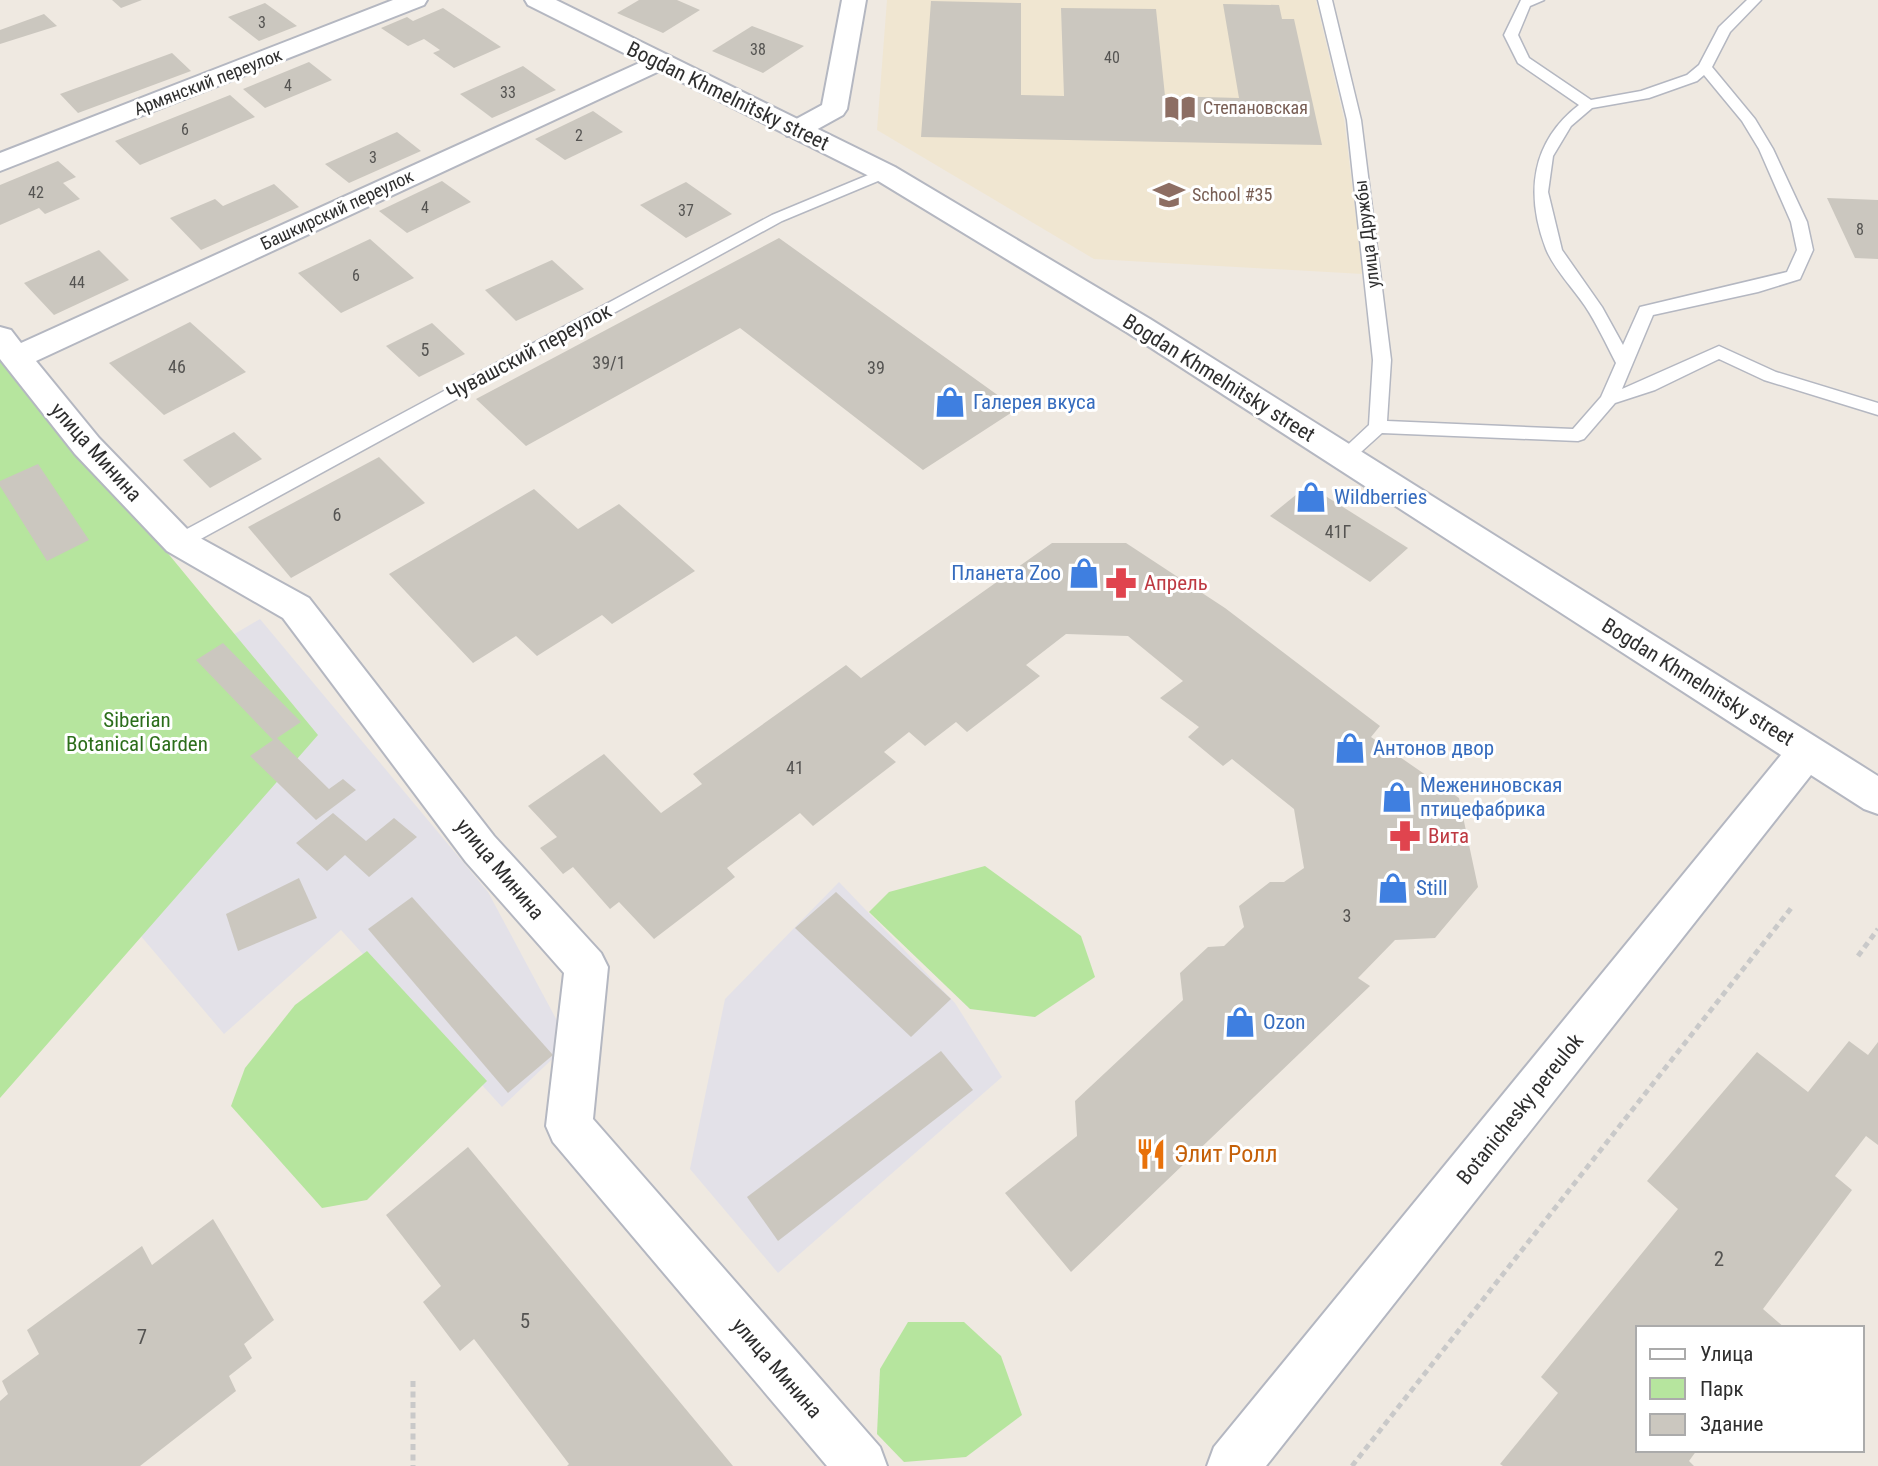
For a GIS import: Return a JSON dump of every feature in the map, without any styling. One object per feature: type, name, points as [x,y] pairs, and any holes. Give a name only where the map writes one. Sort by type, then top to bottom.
[{"type":"street","name":"Армянский переулок","points":[[0,163],[415,0]]},
{"type":"street","name":"Bogdan Khmelnitsky street","points":[[537,0],[885,173],[1139,326],[1878,797]]},
{"type":"street","points":[[796,130],[834,110],[854,0]]},
{"type":"street","name":"Башкирский переулок","points":[[8,347],[659,62]]},
{"type":"street","name":"улица Минина","points":[[8,347],[87,446],[179,542],[296,608],[480,849],[586,967],[569,1126],[861,1466]]},
{"type":"street","name":"Botanichesky pereulok","points":[[1233,1466],[1807,751]]},
{"type":"lane","name":"улица Дружбы","points":[[1325,0],[1354,120],[1382,360],[1378,426]]},
{"type":"lane","points":[[1537,0],[1525,3],[1511,35],[1522,60],[1588,105]]},
{"type":"lane","points":[[1625,364],[1594,307],[1554,250],[1539,192],[1546,156],[1564,123],[1588,105],[1644,95],[1692,78],[1705,67],[1724,30],[1754,0]]},
{"type":"lane","points":[[1345,457],[1378,426],[1578,435],[1609,399],[1646,312],[1694,298],[1753,290],[1794,275],[1805,250],[1799,222],[1766,149],[1748,119],[1705,67]]},
{"type":"lane","name":"Чувашский переулок","points":[[179,542],[776,218],[885,173]]},
{"type":"lane","points":[[1609,399],[1649,386],[1719,352],[1770,376],[1878,409]]},
{"type":"path","points":[[1352,1466],[1369,1440],[1791,907]]},
{"type":"path","points":[[1858,956],[1878,929]]},
{"type":"path","points":[[413,1381],[413,1466]]},
{"type":"shaded area","name":"School #35","points":[[887,0],[1316,0],[1344,119],[1363,274],[1094,259],[877,130]]},
{"type":"shaded area","points":[[260,619],[488,892],[569,1043],[502,1107],[341,930],[224,1034],[134,928],[184,664]]},
{"type":"shaded area","points":[[839,882],[955,1003],[1002,1077],[778,1273],[690,1169],[725,999]]},
{"type":"green space","name":"Siberian Botanical Garden","points":[[0,357],[74,453],[166,551],[318,735],[0,1098]]},
{"type":"green space","points":[[985,866],[1081,936],[1095,977],[1035,1017],[970,1009],[869,912],[889,892]]},
{"type":"green space","points":[[367,951],[487,1081],[367,1200],[322,1208],[231,1106],[245,1068],[295,1005]]},
{"type":"green space","points":[[908,1322],[964,1322],[1001,1356],[1022,1415],[966,1457],[904,1462],[877,1434],[880,1369]]},
{"type":"building","points":[[112,0],[142,0],[121,8]]},
{"type":"building","points":[[639,0],[677,0],[700,10],[663,33],[617,13]]},
{"type":"building","points":[[931,1],[1021,3],[1021,95],[1064,96],[1061,8],[1156,9],[1165,96],[1239,98],[1223,4],[1279,5],[1282,19],[1294,19],[1322,145],[921,137]]},
{"type":"building","points":[[265,3],[297,26],[259,41],[228,17]]},
{"type":"building","points":[[443,8],[501,47],[454,68],[433,53],[440,50],[424,39],[408,46],[381,28],[407,17],[413,21]]},
{"type":"building","points":[[44,14],[57,26],[0,44],[0,30]]},
{"type":"building","points":[[752,26],[804,46],[763,73],[712,51]]},
{"type":"building","points":[[172,53],[191,71],[78,113],[60,94]]},
{"type":"building","points":[[309,62],[332,80],[265,108],[243,89]]},
{"type":"building","points":[[523,66],[556,90],[492,118],[460,94]]},
{"type":"building","points":[[230,95],[255,117],[140,165],[115,141]]},
{"type":"building","points":[[593,111],[623,132],[565,160],[535,139]]},
{"type":"building","points":[[397,132],[421,151],[349,183],[325,164]]},
{"type":"building","points":[[58,161],[76,177],[63,183],[80,199],[45,214],[39,208],[0,225],[0,185]]},
{"type":"building","points":[[442,181],[471,202],[407,233],[379,211]]},
{"type":"building","points":[[686,182],[732,214],[686,238],[640,205]]},
{"type":"building","points":[[274,184],[299,207],[201,250],[170,218],[215,199],[223,206]]},
{"type":"building","points":[[1827,198],[1878,200],[1878,259],[1855,258]]},
{"type":"building","points":[[779,238],[1017,409],[923,470],[740,328],[526,446],[476,399]]},
{"type":"building","points":[[370,239],[414,278],[341,313],[298,273]]},
{"type":"building","points":[[99,250],[129,280],[54,315],[24,283]]},
{"type":"building","points":[[552,260],[584,289],[516,321],[485,290]]},
{"type":"building","points":[[190,322],[246,372],[164,415],[109,363]]},
{"type":"building","points":[[432,323],[465,354],[419,377],[386,346]]},
{"type":"building","points":[[234,432],[262,459],[210,488],[183,460]]},
{"type":"building","points":[[379,457],[425,503],[291,578],[248,527]]},
{"type":"building","points":[[38,464],[89,540],[47,561],[0,486],[0,481]]},
{"type":"building","points":[[1308,485],[1408,548],[1370,582],[1270,516]]},
{"type":"building","points":[[534,489],[578,529],[619,504],[695,571],[612,624],[602,615],[537,656],[516,636],[473,663],[389,574]]},
{"type":"building","points":[[1052,543],[1126,543],[1225,608],[1380,726],[1371,737],[1459,798],[1478,887],[1435,938],[1395,940],[1358,978],[1370,986],[1071,1272],[1005,1193],[1077,1136],[1075,1101],[1183,1000],[1180,973],[1208,947],[1224,946],[1244,927],[1239,906],[1270,882],[1284,882],[1304,868],[1294,809],[1232,759],[1223,766],[1188,737],[1199,727],[1160,698],[1183,681],[1128,636],[1066,634],[1026,665],[1040,676],[967,732],[956,722],[925,746],[909,732],[884,752],[896,762],[813,826],[800,813],[727,868],[735,877],[654,939],[619,902],[610,909],[573,867],[563,874],[540,848],[557,837],[528,806],[604,754],[661,813],[702,784],[693,774],[846,665],[861,678]]},
{"type":"building","points":[[223,643],[301,722],[277,738],[329,789],[343,779],[356,790],[316,820],[250,756],[273,740],[196,660]]},
{"type":"building","points":[[333,813],[366,841],[394,818],[417,837],[369,877],[345,855],[327,871],[296,843]]},
{"type":"building","points":[[299,878],[317,918],[238,951],[226,914]]},
{"type":"building","points":[[836,892],[951,999],[911,1037],[795,928]]},
{"type":"building","points":[[412,897],[553,1055],[508,1093],[368,929]]},
{"type":"building","points":[[1849,1041],[1868,1055],[1878,1042],[1878,1145],[1866,1136],[1835,1176],[1852,1190],[1763,1309],[1783,1326],[1636,1326],[1636,1452],[1696,1452],[1689,1461],[1694,1466],[1500,1464],[1558,1393],[1541,1377],[1678,1209],[1647,1181],[1757,1052],[1808,1092]]},
{"type":"building","points":[[941,1051],[973,1090],[778,1241],[747,1197]]},
{"type":"building","points":[[468,1147],[733,1466],[567,1466],[569,1464],[474,1339],[460,1351],[423,1302],[441,1286],[386,1215]]},
{"type":"building","points":[[213,1219],[274,1320],[244,1344],[252,1358],[229,1376],[236,1391],[140,1466],[0,1466],[0,1401],[8,1394],[2,1381],[39,1354],[27,1330],[142,1246],[152,1265]]},
{"type":"place","name":"Степановская","points":[[1180,108]]},
{"type":"place","name":"School #35","points":[[1169,195]]},
{"type":"place","name":"Галерея вкуса","points":[[950,402]]},
{"type":"place","name":"Wildberries","points":[[1311,497]]},
{"type":"place","name":"Планета Zoo","points":[[1084,573]]},
{"type":"place","name":"Апрель","points":[[1121,583]]},
{"type":"place","name":"Антонов двор","points":[[1350,748]]},
{"type":"place","name":"Межениновская птицефабрика","points":[[1397,797]]},
{"type":"place","name":"Вита","points":[[1405,836]]},
{"type":"place","name":"Still","points":[[1393,888]]},
{"type":"place","name":"Ozon","points":[[1240,1022]]},
{"type":"place","name":"Элит Ролл","points":[[1151,1154]]}]
